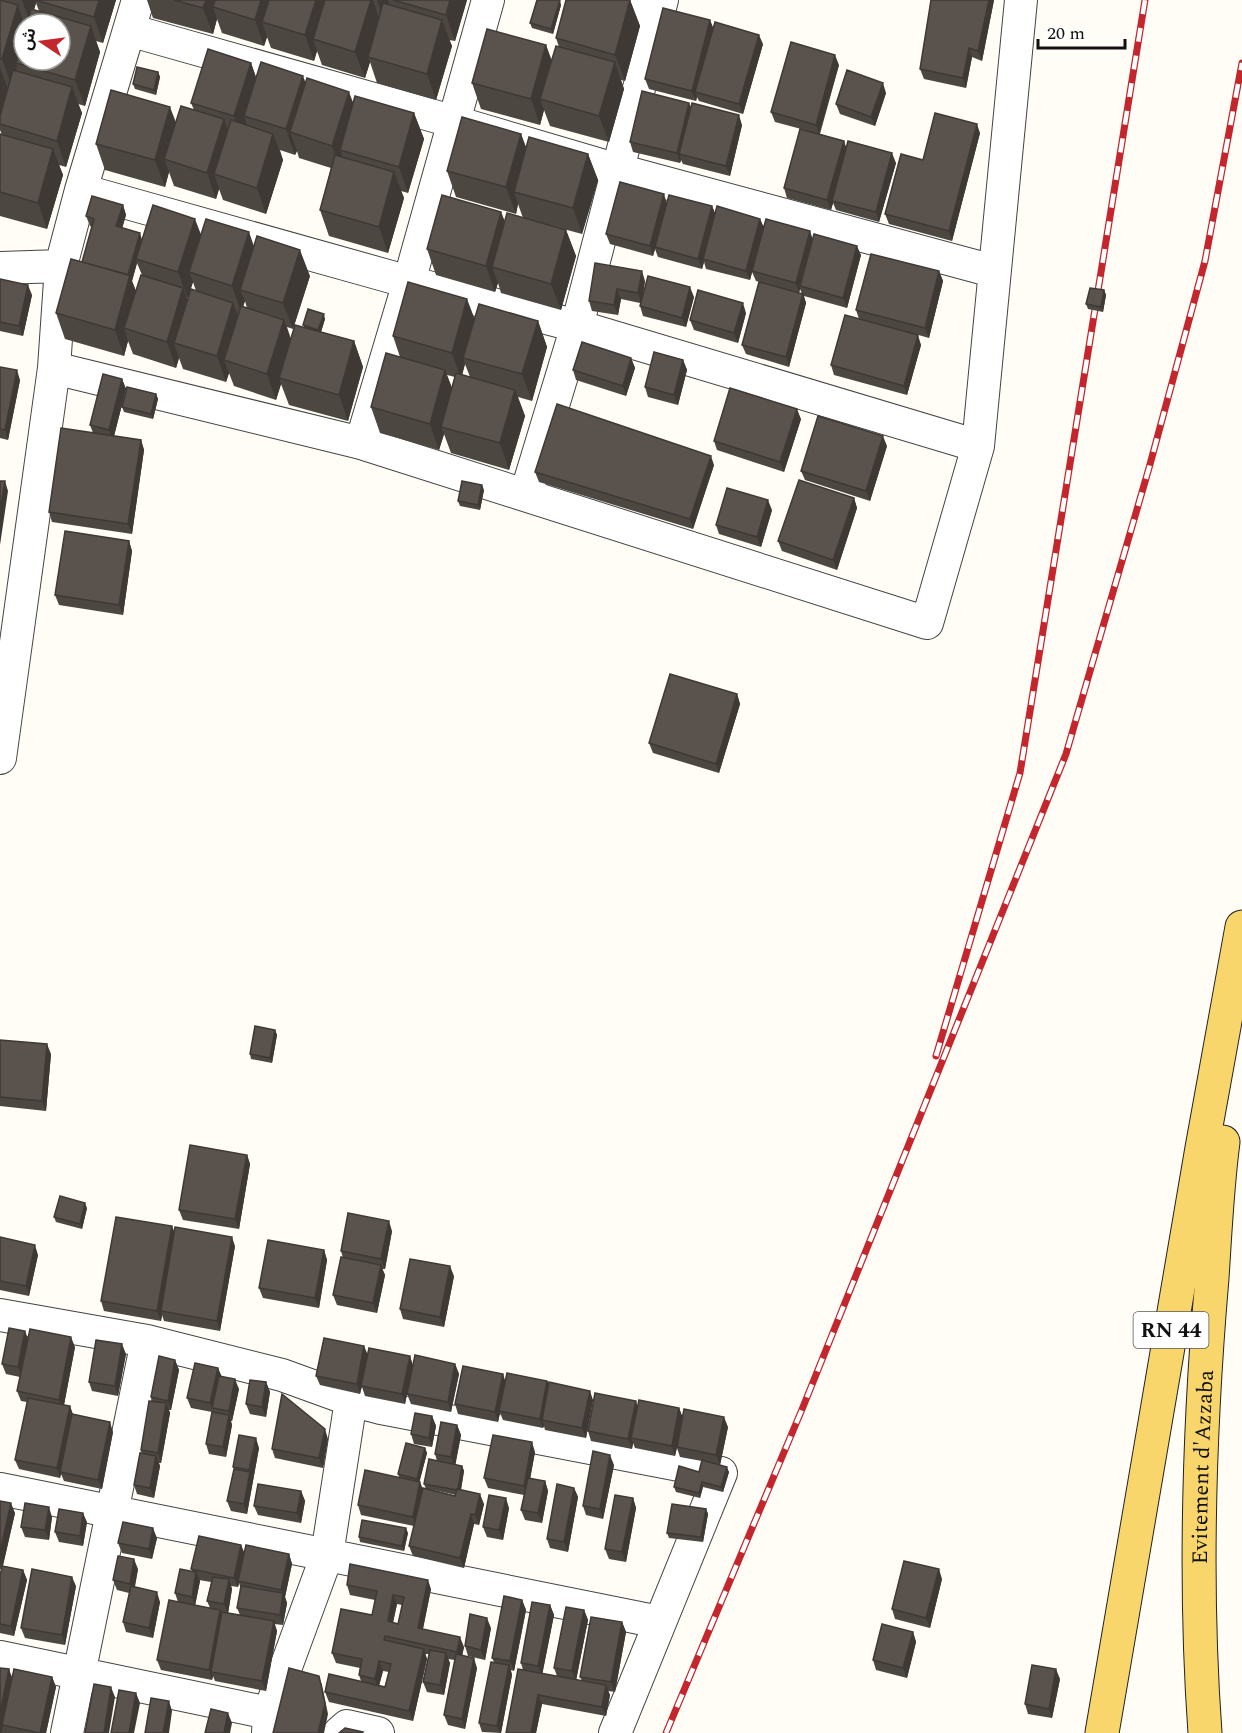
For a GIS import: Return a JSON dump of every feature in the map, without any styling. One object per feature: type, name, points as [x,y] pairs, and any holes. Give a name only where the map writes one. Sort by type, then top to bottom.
[{"type":"main road","name":"RN 44","points":[[1102,1733],[1242,927]]},
{"type":"main road","name":"Evitement d'Azzaba","points":[[1205,1733],[1199,1657],[1199,1535],[1205,1365],[1222,1147],[1242,988]]},
{"type":"main road","name":"Evitement d'Azzaba","points":[[1185,1733],[1180,1656],[1177,1536],[1183,1362],[1202,1148]]},
{"type":"street","points":[[0,758],[54,368],[61,266],[81,190],[138,0]]},
{"type":"street","points":[[361,443],[455,122],[488,0]]},
{"type":"street","points":[[526,494],[578,326],[660,7],[604,0]]},
{"type":"street","points":[[54,368],[361,443],[927,623],[978,447],[993,271],[1021,0]]},
{"type":"street","points":[[129,30],[618,170],[993,271]]},
{"type":"street","points":[[81,190],[409,282],[578,326],[978,447]]},
{"type":"street","points":[[0,268],[61,266]]},
{"type":"street","points":[[0,1315],[147,1341],[282,1375],[351,1400],[381,1408],[721,1473],[615,1733]]},
{"type":"street","points":[[67,1733],[147,1341]]},
{"type":"street","points":[[0,1657],[79,1673],[268,1723],[327,1555],[351,1400]]},
{"type":"street","points":[[0,1489],[659,1622]]},
{"type":"street","points":[[339,1733],[347,1726],[378,1733]]},
{"type":"building","points":[[0,0],[18,5],[16,12],[12,12],[12,25],[2,59],[0,59]]},
{"type":"building","points":[[35,0],[99,0],[94,17]]},
{"type":"building","points":[[174,0],[206,0],[203,8]]},
{"type":"building","points":[[215,0],[261,0],[255,20],[213,7]]},
{"type":"building","points":[[269,0],[316,0],[305,35],[262,22]]},
{"type":"building","points":[[325,0],[371,0],[355,52],[313,39]]},
{"type":"building","points":[[393,0],[450,0],[446,15]]},
{"type":"building","points":[[537,0],[560,0],[551,29],[530,23]]},
{"type":"building","points":[[566,0],[630,0],[615,55],[556,38]]},
{"type":"building","points":[[931,0],[989,0],[978,51],[969,48],[963,78],[920,69]]},
{"type":"building","points":[[383,3],[442,20],[427,74],[368,57]]},
{"type":"building","points":[[663,8],[710,20],[692,91],[645,79]]},
{"type":"building","points":[[72,21],[91,26],[75,80],[47,72],[72,72]]},
{"type":"building","points":[[715,22],[759,35],[739,104],[695,92]]},
{"type":"building","points":[[487,29],[546,45],[531,99],[472,83]]},
{"type":"building","points":[[791,42],[835,55],[816,125],[771,112]]},
{"type":"building","points":[[556,46],[615,62],[599,116],[540,99]]},
{"type":"building","points":[[208,49],[251,63],[234,116],[191,103]]},
{"type":"building","points":[[261,62],[303,76],[286,129],[244,116]]},
{"type":"building","points":[[137,67],[158,72],[154,90],[133,84]]},
{"type":"building","points":[[847,70],[883,83],[871,117],[836,104]]},
{"type":"building","points":[[12,72],[20,72],[72,87],[57,141],[0,124],[0,116]]},
{"type":"building","points":[[307,78],[349,92],[332,146],[290,132]]},
{"type":"building","points":[[111,90],[170,107],[155,160],[96,144]]},
{"type":"building","points":[[642,91],[689,103],[677,153],[630,142]]},
{"type":"building","points":[[355,96],[414,113],[399,167],[340,150]]},
{"type":"building","points":[[692,103],[739,115],[726,166],[679,154]]},
{"type":"building","points":[[181,106],[224,119],[207,173],[164,159]]},
{"type":"building","points":[[935,113],[977,124],[949,231],[885,214],[901,154],[923,160]]},
{"type":"building","points":[[462,117],[521,134],[506,187],[447,171]]},
{"type":"building","points":[[231,120],[273,134],[257,188],[214,174]]},
{"type":"building","points":[[800,129],[844,141],[827,200],[784,188]]},
{"type":"building","points":[[0,134],[53,149],[38,203],[0,192]]},
{"type":"building","points":[[529,137],[588,154],[573,208],[514,192]]},
{"type":"building","points":[[848,141],[892,153],[876,212],[832,201]]},
{"type":"building","points":[[335,155],[394,172],[379,227],[320,210]]},
{"type":"building","points":[[620,182],[664,194],[650,246],[606,234]]},
{"type":"building","points":[[442,195],[501,212],[486,266],[427,249]]},
{"type":"building","points":[[669,195],[712,206],[698,259],[655,247]]},
{"type":"building","points":[[92,196],[123,205],[116,226],[140,233],[128,275],[82,262],[94,219],[86,216]]},
{"type":"building","points":[[153,205],[195,219],[178,272],[136,259]]},
{"type":"building","points":[[717,206],[760,219],[746,271],[703,259]]},
{"type":"building","points":[[507,213],[566,230],[551,284],[492,267]]},
{"type":"building","points":[[206,219],[249,232],[232,286],[189,272]]},
{"type":"building","points":[[766,219],[810,231],[796,283],[752,271]]},
{"type":"building","points":[[814,234],[857,246],[843,298],[800,286]]},
{"type":"building","points":[[257,236],[300,250],[283,303],[240,290]]},
{"type":"building","points":[[871,254],[939,271],[925,328],[856,310]]},
{"type":"building","points":[[71,259],[130,275],[115,330],[56,313]]},
{"type":"building","points":[[595,263],[642,271],[638,293],[617,289],[614,305],[589,301]]},
{"type":"building","points":[[141,275],[183,288],[167,342],[124,328]]},
{"type":"building","points":[[648,276],[690,287],[682,318],[640,306]]},
{"type":"building","points":[[0,279],[28,285],[19,326],[0,322]]},
{"type":"building","points":[[408,282],[467,299],[452,353],[393,336]]},
{"type":"building","points":[[759,282],[803,294],[786,357],[742,345]]},
{"type":"building","points":[[1090,288],[1104,290],[1101,307],[1086,304]]},
{"type":"building","points":[[191,289],[233,303],[217,356],[174,343]]},
{"type":"building","points":[[698,290],[743,303],[734,333],[690,320]]},
{"type":"building","points":[[479,304],[538,321],[522,374],[463,358]]},
{"type":"building","points":[[241,306],[284,320],[267,374],[224,360]]},
{"type":"building","points":[[308,309],[324,314],[318,330],[303,325]]},
{"type":"building","points":[[845,315],[918,335],[904,386],[831,365]]},
{"type":"building","points":[[295,325],[354,341],[339,395],[279,378]]},
{"type":"building","points":[[582,342],[631,358],[623,386],[573,370]]},
{"type":"building","points":[[654,352],[683,360],[674,395],[645,387]]},
{"type":"building","points":[[386,353],[445,370],[430,424],[371,407]]},
{"type":"building","points":[[0,367],[17,370],[5,430],[0,429]]},
{"type":"building","points":[[456,373],[515,390],[500,443],[441,427]]},
{"type":"building","points":[[103,374],[122,379],[109,430],[90,425]]},
{"type":"building","points":[[127,387],[156,394],[151,414],[122,407]]},
{"type":"building","points":[[730,388],[797,409],[780,462],[714,441]]},
{"type":"building","points":[[557,404],[711,456],[690,519],[535,472]]},
{"type":"building","points":[[818,416],[883,436],[866,491],[801,471]]},
{"type":"building","points":[[61,428],[141,440],[128,524],[49,512]]},
{"type":"building","points":[[799,480],[854,498],[833,560],[778,541]]},
{"type":"building","points":[[0,481],[5,481],[0,511]]},
{"type":"building","points":[[462,481],[482,485],[478,505],[458,501]]},
{"type":"building","points":[[727,488],[768,500],[757,537],[716,525]]},
{"type":"building","points":[[65,531],[129,541],[119,605],[55,595]]},
{"type":"building","points":[[670,674],[737,694],[716,764],[649,743]]},
{"type":"building","points":[[255,1026],[275,1030],[270,1058],[250,1054]]},
{"type":"building","points":[[0,1040],[47,1044],[42,1101],[0,1097]]},
{"type":"building","points":[[190,1145],[247,1155],[235,1219],[179,1210]]},
{"type":"building","points":[[60,1196],[85,1203],[80,1224],[54,1217]]},
{"type":"building","points":[[348,1213],[389,1221],[381,1259],[341,1251]]},
{"type":"building","points":[[116,1217],[172,1226],[157,1311],[101,1301]]},
{"type":"building","points":[[175,1227],[232,1237],[217,1321],[161,1311]]},
{"type":"building","points":[[0,1237],[35,1245],[26,1286],[0,1281]]},
{"type":"building","points":[[268,1240],[324,1250],[315,1298],[259,1288]]},
{"type":"building","points":[[341,1257],[381,1265],[373,1303],[333,1295]]},
{"type":"building","points":[[410,1259],[450,1266],[440,1317],[400,1309]]},
{"type":"building","points":[[9,1328],[25,1331],[18,1367],[2,1364]]},
{"type":"building","points":[[30,1329],[71,1337],[59,1400],[17,1391]]},
{"type":"building","points":[[324,1338],[364,1346],[357,1384],[316,1376]]},
{"type":"building","points":[[96,1340],[122,1344],[115,1386],[89,1382]]},
{"type":"building","points":[[369,1348],[410,1356],[402,1394],[361,1386]]},
{"type":"building","points":[[415,1355],[455,1364],[448,1402],[407,1394]]},
{"type":"building","points":[[159,1356],[175,1360],[168,1401],[151,1397]]},
{"type":"building","points":[[195,1363],[218,1368],[210,1403],[187,1398]]},
{"type":"building","points":[[463,1366],[503,1374],[495,1412],[455,1404]]},
{"type":"building","points":[[507,1373],[547,1381],[540,1419],[499,1411]]},
{"type":"building","points":[[219,1376],[235,1379],[229,1411],[212,1408]]},
{"type":"building","points":[[250,1380],[266,1382],[262,1407],[246,1404]]},
{"type":"building","points":[[549,1382],[590,1391],[582,1428],[542,1420]]},
{"type":"building","points":[[595,1393],[636,1401],[628,1439],[588,1431]]},
{"type":"building","points":[[282,1394],[325,1429],[319,1458],[272,1449]]},
{"type":"building","points":[[28,1398],[70,1406],[57,1468],[15,1460]]},
{"type":"building","points":[[639,1400],[679,1408],[672,1446],[631,1438]]},
{"type":"building","points":[[149,1401],[166,1403],[158,1453],[141,1450]]},
{"type":"building","points":[[684,1409],[724,1417],[716,1455],[677,1447]]},
{"type":"building","points":[[212,1412],[229,1415],[223,1447],[206,1444]]},
{"type":"building","points":[[415,1413],[432,1416],[429,1438],[411,1434]]},
{"type":"building","points":[[72,1414],[110,1422],[98,1480],[60,1472]]},
{"type":"building","points":[[441,1422],[457,1425],[451,1457],[435,1454]]},
{"type":"building","points":[[239,1435],[256,1438],[249,1470],[233,1467]]},
{"type":"building","points":[[493,1435],[532,1442],[524,1486],[484,1478]]},
{"type":"building","points":[[406,1443],[425,1448],[417,1479],[398,1474]]},
{"type":"building","points":[[593,1451],[610,1455],[600,1509],[583,1506]]},
{"type":"building","points":[[140,1453],[156,1456],[150,1488],[134,1485]]},
{"type":"building","points":[[429,1459],[462,1466],[457,1490],[424,1484]]},
{"type":"building","points":[[702,1460],[727,1467],[721,1487],[702,1482],[699,1493],[674,1487],[679,1466],[699,1472]]},
{"type":"building","points":[[234,1469],[250,1472],[244,1504],[227,1501]]},
{"type":"building","points":[[365,1470],[420,1482],[413,1517],[358,1505]]},
{"type":"building","points":[[528,1478],[545,1481],[538,1513],[521,1510]]},
{"type":"building","points":[[258,1484],[301,1491],[297,1513],[254,1506]]},
{"type":"building","points":[[557,1484],[574,1488],[564,1542],[547,1539]]},
{"type":"building","points":[[423,1488],[455,1496],[457,1489],[480,1494],[475,1515],[471,1514],[460,1558],[409,1546]]},
{"type":"building","points":[[489,1495],[506,1498],[499,1530],[483,1527]]},
{"type":"building","points":[[615,1495],[633,1498],[622,1552],[605,1549]]},
{"type":"building","points":[[0,1501],[11,1503],[0,1552]]},
{"type":"building","points":[[25,1503],[49,1507],[45,1530],[21,1527]]},
{"type":"building","points":[[672,1504],[706,1509],[701,1537],[667,1533]]},
{"type":"building","points":[[59,1509],[83,1513],[80,1536],[55,1532]]},
{"type":"building","points":[[362,1520],[406,1528],[402,1546],[359,1537]]},
{"type":"building","points":[[123,1522],[153,1528],[149,1549],[118,1543]]},
{"type":"building","points":[[199,1536],[241,1545],[234,1578],[191,1569]]},
{"type":"building","points":[[246,1545],[289,1554],[281,1590],[238,1581]]},
{"type":"building","points":[[118,1556],[134,1559],[130,1584],[113,1580]]},
{"type":"building","points":[[904,1561],[939,1569],[926,1618],[892,1609]]},
{"type":"building","points":[[350,1564],[428,1580],[418,1628],[460,1637],[457,1652],[385,1636],[384,1640],[424,1649],[409,1711],[325,1692],[329,1674],[385,1687],[391,1664],[379,1661],[375,1679],[359,1675],[362,1659],[332,1653],[341,1609],[372,1615],[377,1591],[347,1585]],"holes":[[[393,1595],[404,1597],[398,1624],[388,1621]]]},
{"type":"building","points":[[2,1566],[23,1570],[11,1626],[0,1624]]},
{"type":"building","points":[[32,1569],[72,1577],[62,1635],[21,1628]]},
{"type":"building","points":[[180,1569],[196,1572],[192,1597],[175,1593]]},
{"type":"building","points":[[213,1577],[229,1579],[224,1604],[207,1601]]},
{"type":"building","points":[[131,1586],[157,1592],[149,1628],[123,1622]]},
{"type":"building","points":[[241,1586],[283,1593],[280,1615],[237,1608]]},
{"type":"building","points":[[504,1596],[522,1600],[510,1661],[492,1658]]},
{"type":"building","points":[[169,1600],[220,1610],[209,1670],[157,1660]]},
{"type":"building","points":[[532,1602],[550,1605],[538,1666],[521,1663]]},
{"type":"building","points":[[566,1607],[584,1610],[572,1671],[554,1668]]},
{"type":"building","points":[[222,1612],[274,1621],[262,1681],[211,1672]]},
{"type":"building","points":[[470,1614],[487,1618],[481,1650],[465,1646]]},
{"type":"building","points":[[591,1617],[622,1622],[611,1682],[580,1677]]},
{"type":"building","points":[[882,1624],[913,1632],[903,1668],[873,1660]]},
{"type":"building","points":[[430,1650],[446,1653],[440,1685],[423,1682]]},
{"type":"building","points":[[456,1654],[474,1658],[462,1719],[444,1715]]},
{"type":"building","points":[[491,1662],[509,1665],[497,1726],[479,1723]]},
{"type":"building","points":[[1032,1665],[1056,1669],[1049,1709],[1025,1704]]},
{"type":"building","points":[[0,1668],[9,1669],[0,1713]]},
{"type":"building","points":[[289,1668],[319,1676],[325,1704],[318,1733],[273,1733]]},
{"type":"building","points":[[14,1669],[52,1677],[40,1733],[2,1725]]},
{"type":"building","points":[[518,1669],[606,1685],[602,1707],[538,1695],[531,1733],[506,1733]]},
{"type":"building","points":[[94,1684],[111,1687],[104,1733],[85,1733]]},
{"type":"building","points":[[119,1690],[136,1693],[129,1733],[111,1733]]},
{"type":"building","points":[[151,1698],[169,1701],[163,1733],[145,1733]]},
{"type":"building","points":[[211,1709],[228,1713],[224,1733],[205,1733]]},
{"type":"building","points":[[345,1728],[363,1732],[339,1733]]},
{"type":"railway","points":[[936,1056],[1020,773],[1145,0]]},
{"type":"railway","points":[[666,1733],[803,1407],[1066,754],[1149,468],[1205,261],[1242,63]]}]
